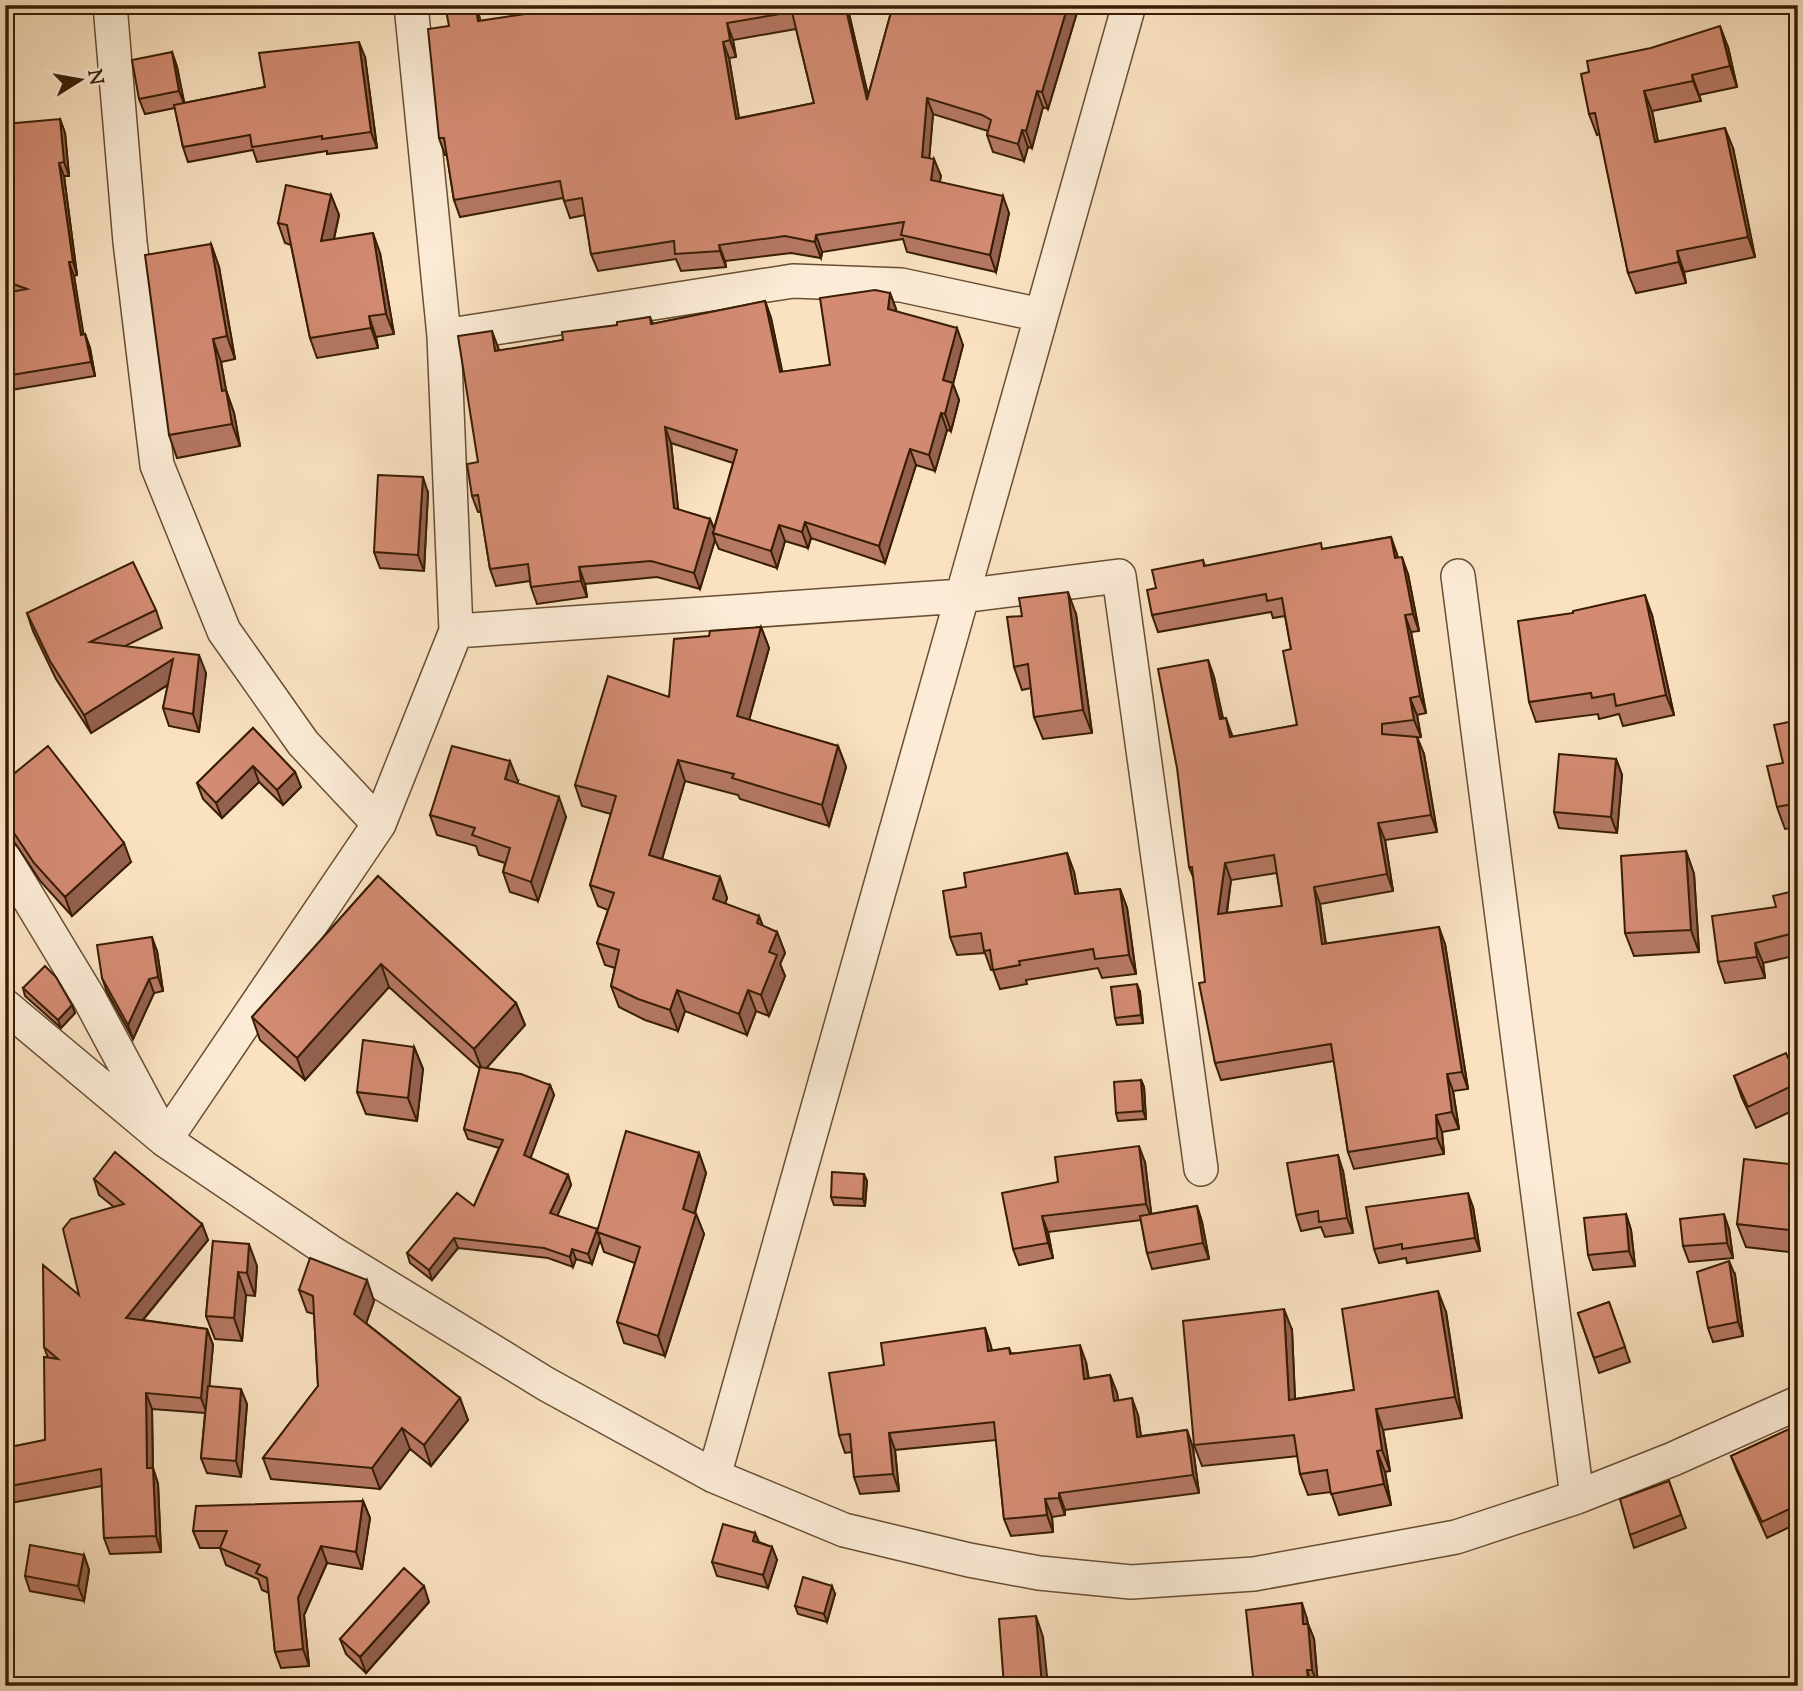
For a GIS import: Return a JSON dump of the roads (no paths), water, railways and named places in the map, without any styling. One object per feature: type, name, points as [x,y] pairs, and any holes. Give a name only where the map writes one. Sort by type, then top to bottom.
[{"type":"street","points":[[165,1140],[379,824],[456,631],[444,336],[411,5]]},
{"type":"street","points":[[714,1476],[1129,5]]},
{"type":"street","points":[[114,6],[130,243],[157,465],[224,631],[303,743],[379,824]]},
{"type":"street","points":[[444,336],[793,281],[901,285],[1041,315]]},
{"type":"street","points":[[456,631],[962,596],[1119,576],[1201,1169]]},
{"type":"street","points":[[1458,576],[1577,1497]]},
{"type":"street","points":[[5,859],[89,998],[165,1140]]},
{"type":"street","points":[[5,1006],[165,1140],[351,1265],[546,1384],[714,1476],[844,1530],[1039,1573],[1131,1582],[1254,1574],[1456,1537],[1577,1497],[1673,1460],[1798,1403]]}]
